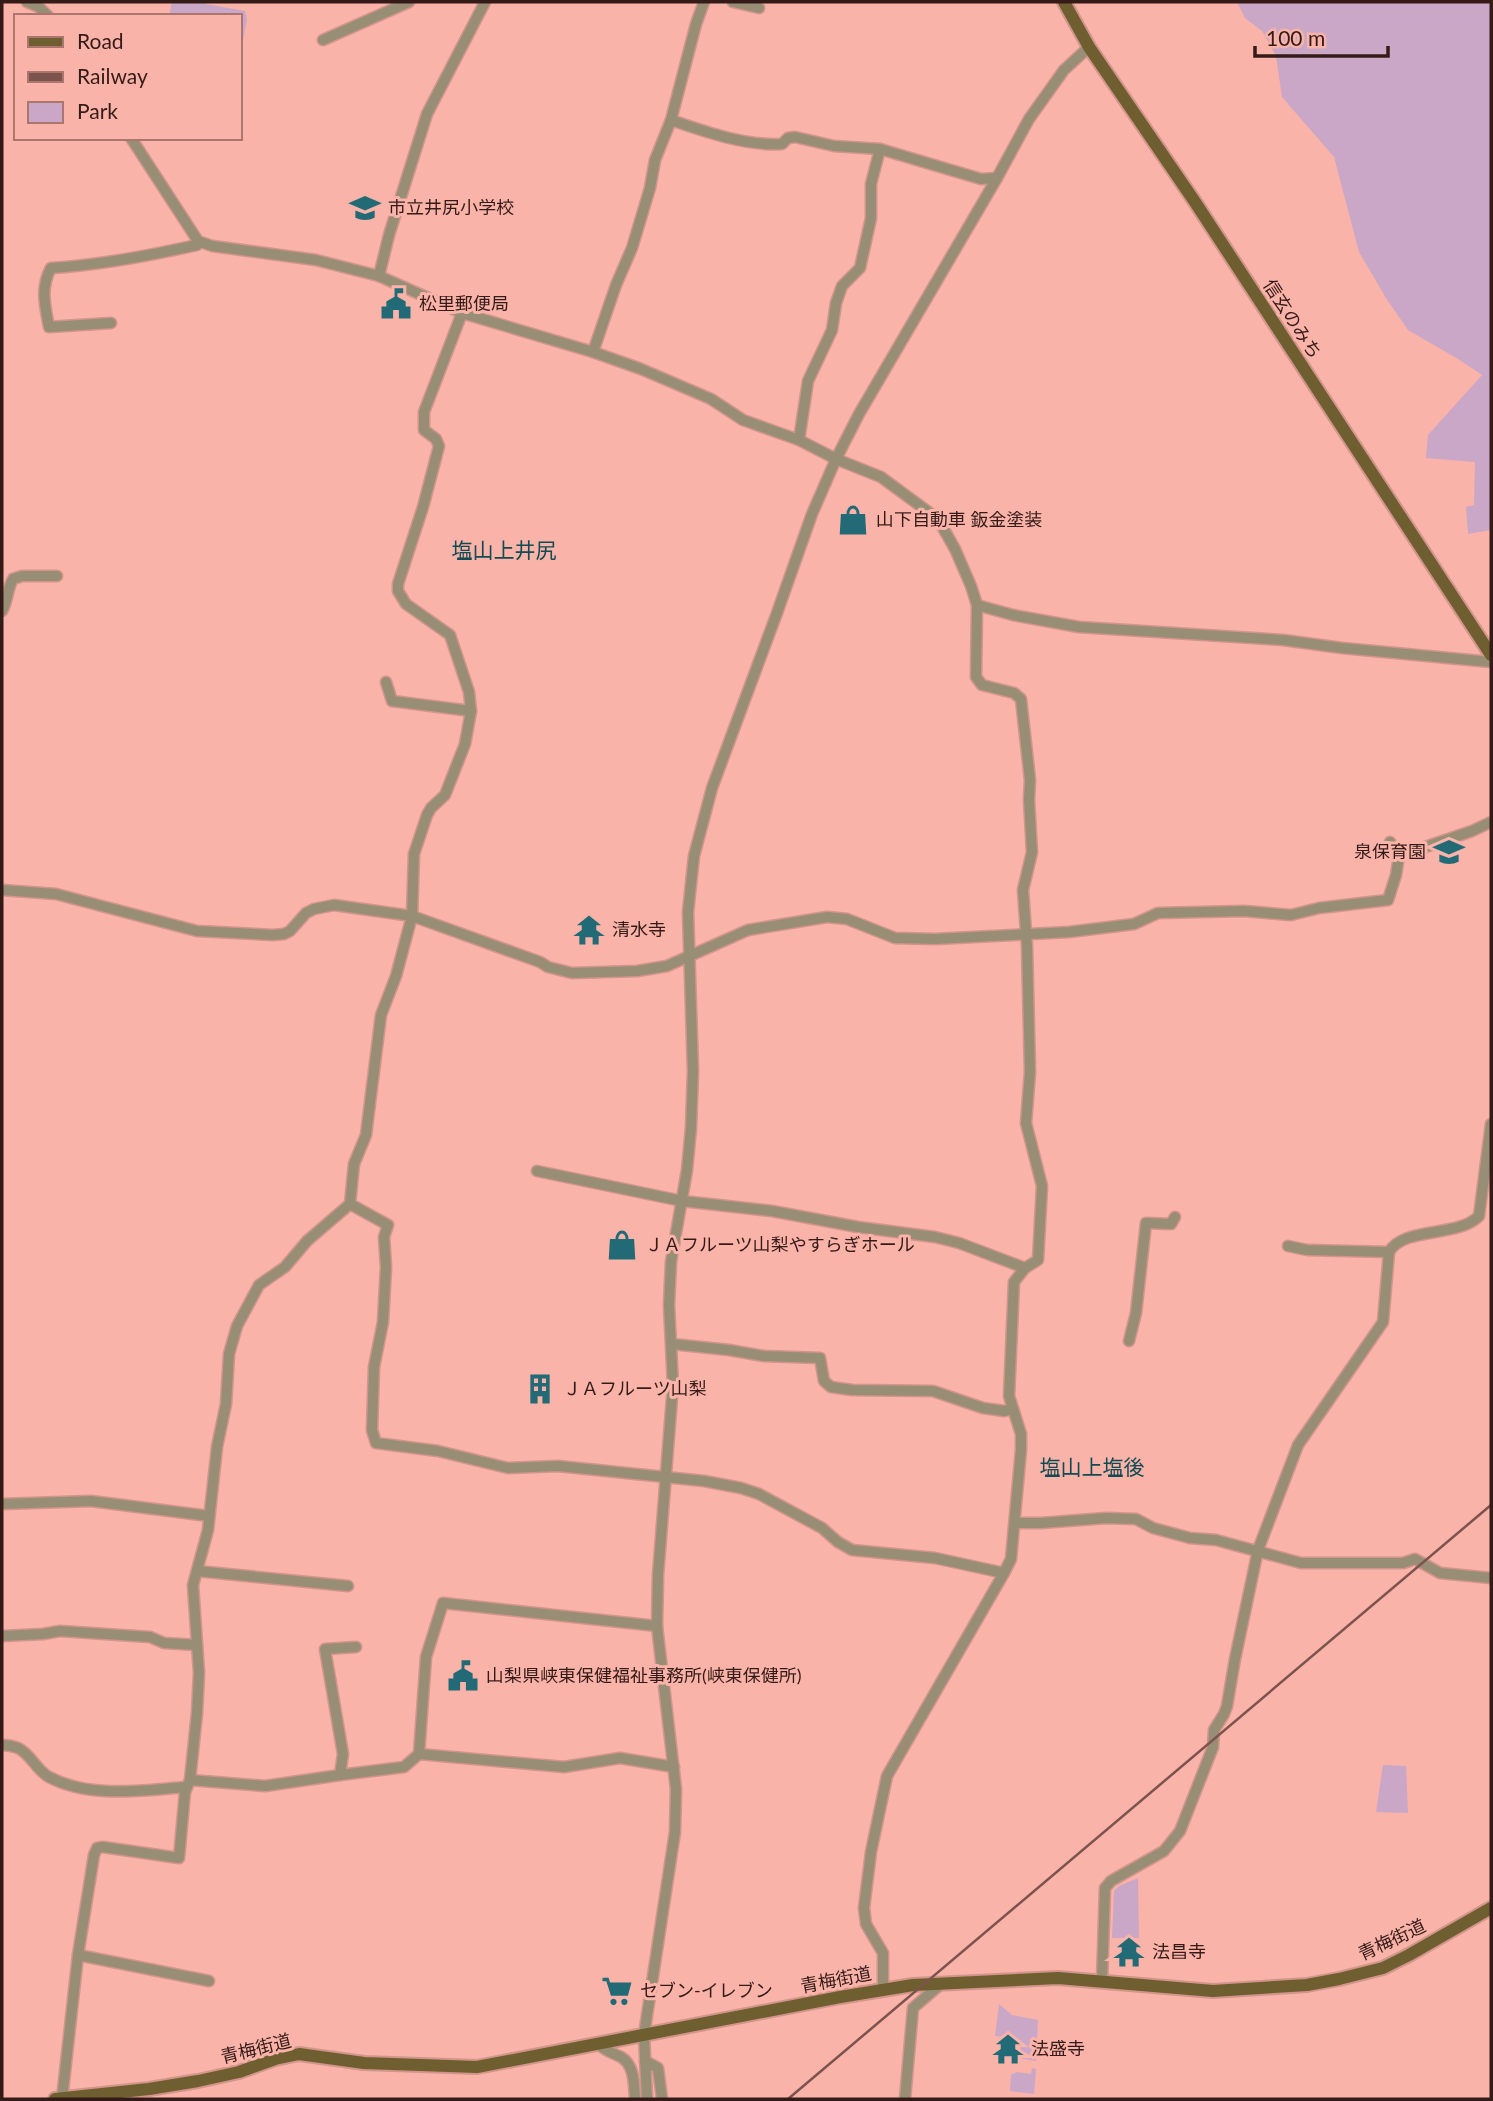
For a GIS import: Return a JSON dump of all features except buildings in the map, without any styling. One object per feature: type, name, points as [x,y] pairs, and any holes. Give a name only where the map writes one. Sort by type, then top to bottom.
[{"type":"main road","name":"信玄のみち","points":[[1064,2],[1089,47],[1195,202],[1491,655]]},
{"type":"main road","name":"青梅街道","points":[[60,2099],[198,2081],[299,2054],[364,2063],[477,2067],[883,1989],[942,1983],[1058,1978],[1213,1991],[1271,1988],[1339,1979],[1392,1964],[1491,1908]]},
{"type":"street","points":[[27,2],[39,6],[46,14]]},
{"type":"street","points":[[323,40],[409,2]]},
{"type":"street","points":[[379,276],[427,114],[485,2]]},
{"type":"street","points":[[593,352],[632,248],[650,188],[655,160],[671,120],[704,2]]},
{"type":"street","points":[[733,2],[759,8]]},
{"type":"street","points":[[647,2099],[644,2035],[676,1832],[674,1767],[657,1626],[658,1575],[673,1385],[669,1305],[671,1262],[687,1170],[693,1071],[688,897],[694,856],[712,788],[812,514],[836,459],[859,414],[1029,119],[1064,70],[1089,47]]},
{"type":"street","points":[[671,120],[731,138],[769,145],[782,144],[788,138],[795,137],[834,146],[880,149],[981,179],[997,178]]},
{"type":"street","points":[[132,140],[198,241],[212,246],[316,260],[379,276],[462,313],[593,352],[640,369],[710,399],[743,420],[799,440],[836,459],[881,477],[938,519],[955,549],[977,605],[976,677],[982,685],[1014,693],[1021,699],[1030,780],[1032,852],[1023,890],[1027,936],[1030,1072],[1026,1123],[1043,1194],[1038,1261],[1025,1268],[1014,1282],[1012,1348],[1008,1377],[1009,1396],[1021,1434],[1016,1523],[1011,1559],[1004,1573],[887,1776],[864,1908],[866,1924],[883,1953],[883,1989]]},
{"type":"street","points":[[799,440],[811,373],[832,330],[842,286],[860,268],[871,218],[871,184],[880,149]]},
{"type":"street","points":[[111,323],[49,327],[43,297],[46,278],[51,268],[131,260],[197,245]]},
{"type":"street","points":[[60,2099],[93,1855],[97,1848],[103,1846],[179,1858],[199,1673],[193,1586],[208,1530],[217,1447],[226,1404],[229,1354],[237,1326],[259,1284],[285,1267],[307,1241],[350,1204],[355,1164],[366,1135],[381,1015],[396,975],[412,916],[414,854],[427,815],[445,796],[465,744],[471,711],[469,692],[450,635],[406,604],[398,592],[400,575],[423,507],[439,446],[436,439],[424,430],[424,412],[462,313]]},
{"type":"street","points":[[2,611],[13,579],[22,576],[57,576]]},
{"type":"street","points":[[977,605],[1013,615],[1079,627],[1283,640],[1491,662]]},
{"type":"street","points":[[386,682],[392,701],[471,711]]},
{"type":"street","points":[[1399,856],[1491,822]]},
{"type":"street","points":[[2,890],[56,894],[197,931],[273,935],[290,931],[314,908],[334,905],[412,916],[548,967],[572,973],[637,971],[667,966],[748,930],[827,917],[840,917],[895,938],[909,940],[1027,936],[1134,925],[1158,913],[1244,911],[1292,915],[1319,908],[1388,900],[1399,856],[1390,842]]},
{"type":"street","points":[[1102,1981],[1105,1888],[1111,1881],[1164,1852],[1180,1831],[1213,1747],[1216,1724],[1227,1706],[1258,1550],[1298,1445],[1383,1322],[1390,1252],[1399,1242],[1473,1222],[1479,1216],[1491,1124]]},
{"type":"street","points":[[537,1171],[682,1201],[772,1211],[858,1227],[935,1237],[959,1242],[1025,1268]]},
{"type":"street","points":[[350,1204],[388,1224],[384,1237],[386,1267],[383,1322],[374,1367],[372,1430],[376,1443],[438,1451],[508,1468],[558,1466],[704,1481],[741,1488],[759,1494],[822,1528],[852,1550],[935,1558],[1004,1573]]},
{"type":"street","points":[[1129,1341],[1136,1313],[1146,1223],[1171,1224],[1175,1217]]},
{"type":"street","points":[[1287,1246],[1307,1250],[1390,1252]]},
{"type":"street","points":[[672,1344],[764,1356],[820,1358],[824,1381],[831,1387],[852,1390],[933,1391],[983,1408],[1004,1411],[1013,1409]]},
{"type":"street","points":[[2,1504],[92,1500],[209,1516]]},
{"type":"street","points":[[1016,1523],[1136,1519],[1153,1528],[1190,1538],[1216,1540],[1301,1563],[1403,1563],[1415,1559],[1440,1573],[1491,1578]]},
{"type":"street","points":[[197,1571],[348,1586]]},
{"type":"street","points":[[2,1745],[18,1748],[29,1756],[39,1771],[52,1778],[91,1790],[121,1791],[189,1783],[265,1786],[404,1767],[419,1754],[426,1657],[443,1603],[657,1626]]},
{"type":"street","points":[[2,1636],[61,1631],[150,1637],[164,1643],[197,1645]]},
{"type":"street","points":[[340,1775],[343,1754],[325,1650],[356,1647]]},
{"type":"street","points":[[419,1754],[564,1767],[620,1758],[674,1767]]},
{"type":"street","points":[[78,1955],[209,1981]]},
{"type":"street","points":[[905,2099],[913,2008],[942,1983]]},
{"type":"street","points":[[597,2043],[606,2052],[624,2058],[633,2073],[635,2099]]},
{"type":"street","points":[[645,2061],[658,2067],[662,2099]]},
{"type":"green space","points":[[172,2],[205,2],[245,11],[247,19],[242,46],[242,14],[169,14]]},
{"type":"green space","points":[[1237,2],[1491,2],[1491,530],[1468,534],[1466,507],[1474,505],[1475,462],[1426,458],[1428,435],[1482,375],[1408,330],[1386,298],[1359,252],[1334,157],[1282,97],[1276,56],[1262,31],[1245,18]]},
{"type":"green space","points":[[1383,1765],[1406,1766],[1408,1813],[1376,1812]]},
{"type":"green space","points":[[1138,1878],[1139,1938],[1112,1938],[1114,1891]]},
{"type":"green space","points":[[999,2004],[1012,2015],[1038,2020],[1036,2061],[1019,2058],[1020,2042],[1014,2041],[1013,2038],[995,2036]]},
{"type":"green space","points":[[1032,2068],[1036,2069],[1034,2094],[1010,2091],[1011,2075],[1017,2072],[1031,2074]]},
{"type":"railway","points":[[788,2099],[1491,1505]]},
{"type":"place","name":"市立井尻小学校","points":[[365,208]]},
{"type":"place","name":"松里郵便局","points":[[396,304]]},
{"type":"place","name":"山下自動車 鈑金塗装","points":[[853,520]]},
{"type":"place","name":"泉保育園","points":[[1449,852]]},
{"type":"place","name":"清水寺","points":[[589,930]]},
{"type":"place","name":"ＪＡフルーツ山梨やすらぎホール","points":[[622,1245]]},
{"type":"place","name":"ＪＡフルーツ山梨","points":[[540,1389]]},
{"type":"place","name":"山梨県峡東保健福祉事務所(峡東保健所)","points":[[463,1676]]},
{"type":"place","name":"法昌寺","points":[[1129,1952]]},
{"type":"place","name":"セブン-イレブン","points":[[617,1991]]},
{"type":"place","name":"法盛寺","points":[[1008,2049]]},
{"type":"district","name":"塩山上井尻","points":[[504,551]]},
{"type":"district","name":"塩山上塩後","points":[[1092,1468]]}]
